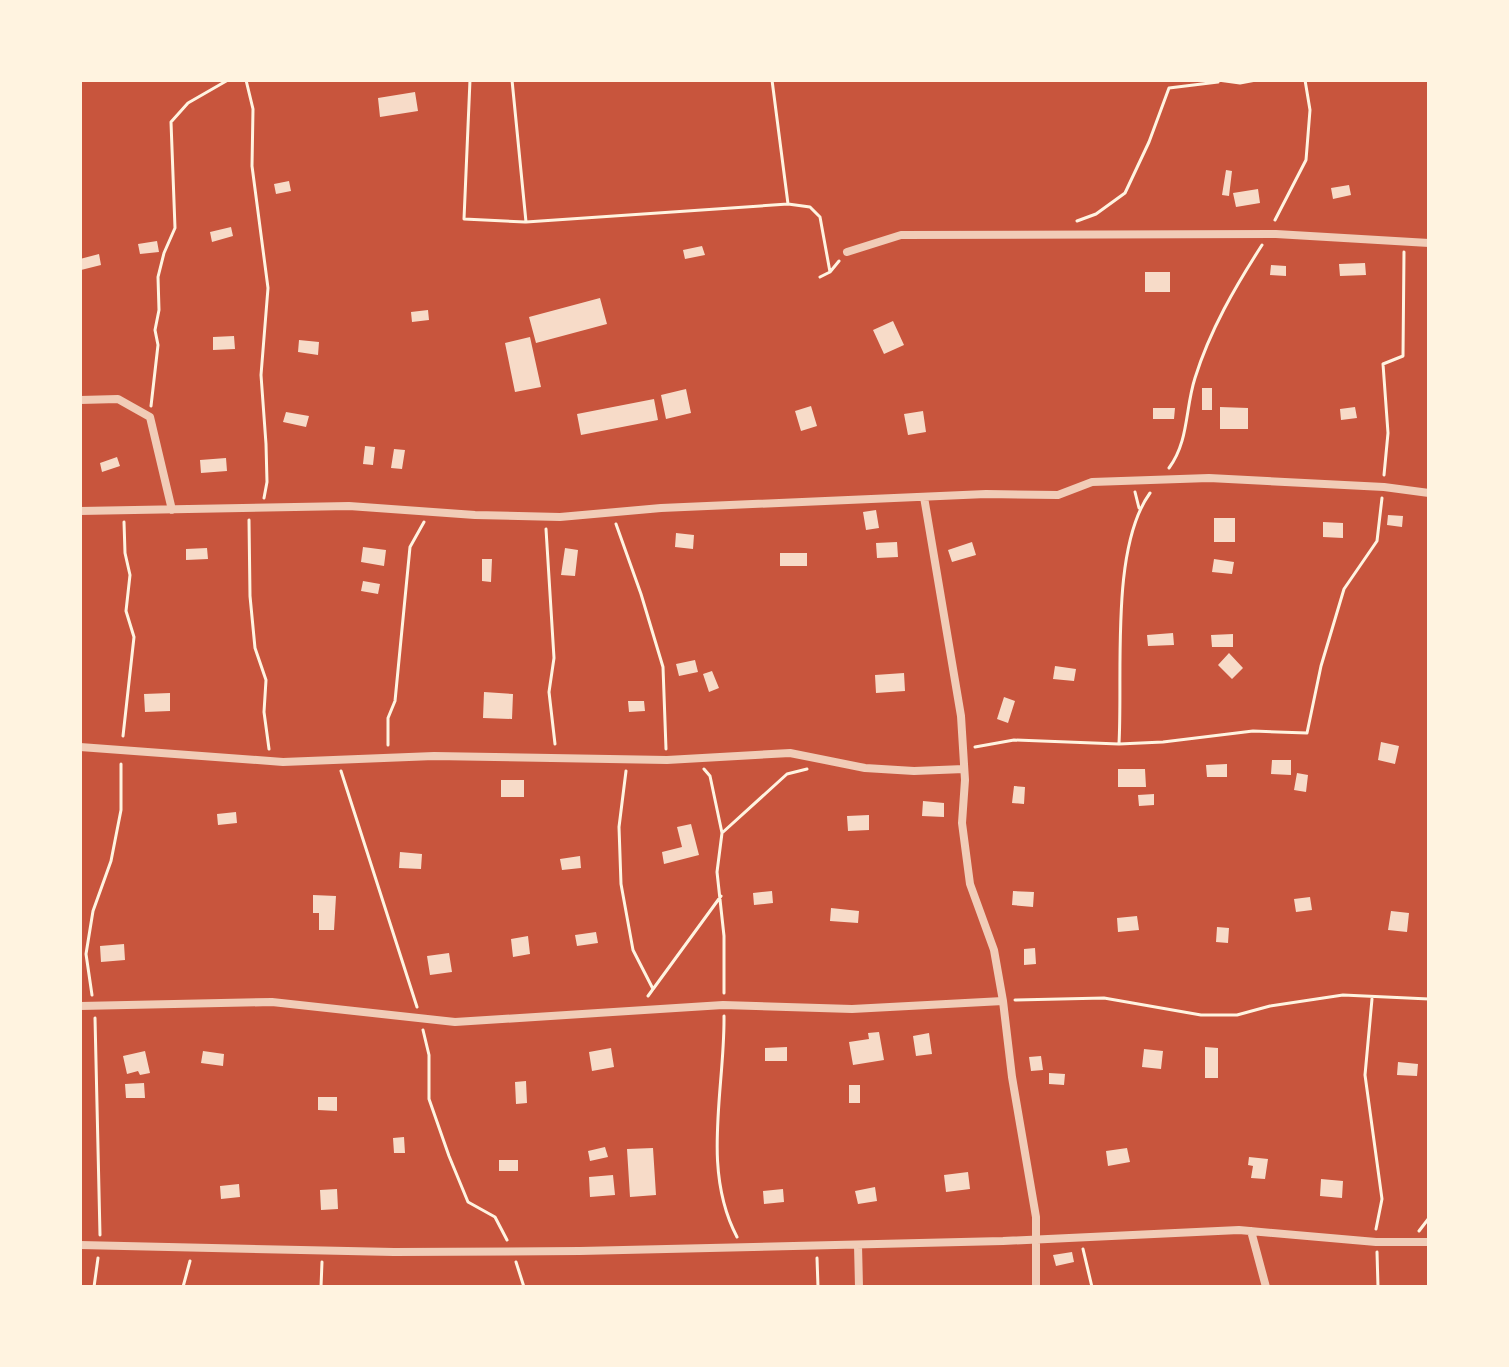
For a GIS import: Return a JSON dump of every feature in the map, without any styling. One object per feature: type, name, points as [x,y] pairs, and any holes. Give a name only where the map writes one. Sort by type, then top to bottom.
[{"type":"street","points":[[847,252],[901,235],[1269,235],[1429,243]]},
{"type":"street","points":[[80,400],[118,399],[150,417],[172,510]]},
{"type":"street","points":[[80,511],[349,506],[545,517],[924,497],[1058,495],[1092,482],[1209,478],[1384,487],[1429,493]]},
{"type":"street","points":[[924,497],[961,716],[964,769],[962,823],[970,884],[994,950],[1036,1217],[1036,1287]]},
{"type":"street","points":[[80,747],[271,761],[388,758],[667,760],[790,753],[865,768],[914,771],[964,769]]},
{"type":"street","points":[[80,1006],[272,1002],[455,1022],[723,1005],[852,1009],[1003,1001]]},
{"type":"street","points":[[1251,1231],[1266,1287]]},
{"type":"street","points":[[80,1245],[580,1251],[1251,1231],[1376,1242],[1429,1242]]},
{"type":"street","points":[[858,1245],[859,1287]]},
{"type":"path","points":[[150,417],[158,345],[155,330],[159,310],[158,277],[175,228],[171,122],[188,103],[228,80]]},
{"type":"path","points":[[246,80],[253,109],[252,166],[268,288],[261,375],[267,482],[262,508]]},
{"type":"path","points":[[470,80],[464,219],[526,222],[788,204],[810,207],[820,217],[830,272]]},
{"type":"path","points":[[512,80],[526,222]]},
{"type":"path","points":[[772,80],[788,204]]},
{"type":"path","points":[[1068,224],[1096,214],[1125,193],[1149,142],[1169,88],[1218,81],[1240,83],[1256,80]]},
{"type":"path","points":[[1269,235],[1306,160],[1310,110],[1305,80]]},
{"type":"path","points":[[963,749],[1014,740],[1119,744],[1253,731],[1307,733],[1321,666],[1344,589],[1377,541],[1388,433],[1383,364],[1403,356],[1404,241]]},
{"type":"path","points":[[820,277],[830,272],[847,252]]},
{"type":"path","points":[[1133,481],[1139,509]]},
{"type":"path","points":[[249,508],[250,596],[255,648],[266,680],[264,712],[271,761]]},
{"type":"path","points":[[94,1287],[100,1245],[94,1006],[86,954],[93,911],[111,861],[121,810],[121,751],[134,637],[126,611],[130,575],[125,553],[124,510]]},
{"type":"path","points":[[388,758],[388,718],[395,701],[410,547],[430,512]]},
{"type":"path","points":[[612,512],[663,667],[667,760]]},
{"type":"path","points":[[545,517],[554,658],[549,692],[557,759]]},
{"type":"path","points":[[693,758],[710,776],[722,833],[717,872],[724,936],[724,1033],[715,1136],[721,1189],[729,1221],[743,1248]]},
{"type":"path","points":[[627,759],[619,827],[621,884],[633,950],[653,989]]},
{"type":"path","points":[[722,833],[787,774],[811,768]]},
{"type":"path","points":[[637,1011],[721,896]]},
{"type":"path","points":[[1003,1001],[1104,998],[1213,1015],[1237,1015],[1270,1006],[1343,995],[1372,999],[1429,999]]},
{"type":"path","points":[[1372,999],[1365,1075],[1382,1199],[1376,1242],[1378,1287]]},
{"type":"path","points":[[1080,1238],[1092,1287]]},
{"type":"path","points":[[817,1246],[818,1287]]},
{"type":"path","points":[[183,1287],[186,1271],[197,1247]]},
{"type":"path","points":[[321,1287],[322,1250]]},
{"type":"building","points":[[415,92],[418,111],[380,117],[378,98]]},
{"type":"building","points":[[1226,170],[1232,171],[1229,196],[1222,195]]},
{"type":"building","points":[[289,181],[291,191],[276,194],[274,184]]},
{"type":"building","points":[[1349,185],[1351,195],[1333,199],[1331,188]]},
{"type":"building","points":[[1258,189],[1260,203],[1236,207],[1233,193]]},
{"type":"building","points":[[231,227],[233,236],[212,242],[210,232]]},
{"type":"building","points":[[157,241],[159,252],[140,254],[138,244]]},
{"type":"building","points":[[702,246],[705,255],[685,259],[683,250]]},
{"type":"building","points":[[99,254],[101,265],[81,270],[80,259]]},
{"type":"building","points":[[1365,263],[1366,275],[1340,276],[1339,264]]},
{"type":"building","points":[[1271,265],[1286,266],[1286,276],[1270,275]]},
{"type":"building","points":[[1145,272],[1170,272],[1170,292],[1145,292]]},
{"type":"building","points":[[600,298],[607,324],[536,343],[529,317]]},
{"type":"building","points":[[428,310],[429,320],[412,322],[411,312]]},
{"type":"building","points":[[893,321],[904,345],[884,354],[873,330]]},
{"type":"building","points":[[234,336],[235,349],[213,350],[213,337]]},
{"type":"building","points":[[530,337],[541,387],[515,392],[505,343]]},
{"type":"building","points":[[299,340],[319,342],[318,355],[298,352]]},
{"type":"building","points":[[1202,388],[1212,388],[1212,410],[1202,410]]},
{"type":"building","points":[[686,389],[691,413],[666,419],[661,395]]},
{"type":"building","points":[[654,399],[658,420],[581,435],[577,414]]},
{"type":"building","points":[[811,406],[817,426],[801,431],[795,411]]},
{"type":"building","points":[[1220,407],[1248,408],[1248,429],[1220,429]]},
{"type":"building","points":[[1355,407],[1357,418],[1341,420],[1340,409]]},
{"type":"building","points":[[1153,408],[1175,408],[1174,419],[1153,419]]},
{"type":"building","points":[[923,411],[926,432],[908,435],[904,414]]},
{"type":"building","points":[[286,412],[309,416],[306,427],[283,422]]},
{"type":"building","points":[[365,446],[375,447],[373,465],[363,464]]},
{"type":"building","points":[[394,449],[405,450],[402,469],[391,468]]},
{"type":"building","points":[[117,457],[120,466],[102,472],[100,463]]},
{"type":"building","points":[[226,458],[227,471],[201,473],[200,460]]},
{"type":"building","points":[[876,510],[879,528],[866,530],[863,512]]},
{"type":"building","points":[[1388,515],[1403,516],[1402,527],[1387,525]]},
{"type":"building","points":[[1214,518],[1235,518],[1235,542],[1214,542]]},
{"type":"building","points":[[1323,522],[1343,523],[1343,538],[1323,537]]},
{"type":"building","points":[[676,533],[694,535],[693,549],[675,547]]},
{"type":"building","points":[[897,542],[898,557],[877,558],[876,543]]},
{"type":"building","points":[[972,542],[976,555],[952,562],[948,550]]},
{"type":"building","points":[[363,547],[386,550],[384,566],[361,562]]},
{"type":"building","points":[[207,548],[208,559],[186,560],[186,549]]},
{"type":"building","points":[[565,548],[578,550],[575,576],[561,575]]},
{"type":"building","points":[[780,553],[807,553],[807,566],[780,566]]},
{"type":"building","points":[[482,559],[492,559],[491,582],[482,581]]},
{"type":"building","points":[[1214,559],[1234,562],[1232,574],[1212,572]]},
{"type":"building","points":[[363,581],[380,584],[378,594],[361,591]]},
{"type":"building","points":[[1173,633],[1174,645],[1148,646],[1147,635]]},
{"type":"building","points":[[1233,634],[1233,647],[1212,647],[1211,635]]},
{"type":"building","points":[[1229,653],[1243,668],[1232,679],[1218,665]]},
{"type":"building","points":[[695,660],[698,672],[679,676],[676,664]]},
{"type":"building","points":[[1055,666],[1076,669],[1074,681],[1053,679]]},
{"type":"building","points":[[712,671],[719,688],[709,692],[703,674]]},
{"type":"building","points":[[904,673],[905,691],[876,693],[875,675]]},
{"type":"building","points":[[484,692],[513,694],[512,719],[483,718]]},
{"type":"building","points":[[170,693],[170,711],[145,712],[144,694]]},
{"type":"building","points":[[1004,697],[1015,701],[1008,723],[997,719]]},
{"type":"building","points":[[628,701],[644,701],[645,711],[629,712]]},
{"type":"building","points":[[1381,742],[1399,746],[1395,764],[1378,760]]},
{"type":"building","points":[[1272,760],[1291,760],[1291,775],[1271,774]]},
{"type":"building","points":[[1227,764],[1227,777],[1207,777],[1206,765]]},
{"type":"building","points":[[1118,769],[1145,769],[1146,787],[1118,787]]},
{"type":"building","points":[[1297,773],[1308,775],[1306,792],[1294,790]]},
{"type":"building","points":[[501,780],[524,780],[524,797],[501,797]]},
{"type":"building","points":[[1014,786],[1025,787],[1024,804],[1012,803]]},
{"type":"building","points":[[1154,794],[1154,805],[1139,806],[1138,795]]},
{"type":"building","points":[[923,801],[944,803],[944,817],[922,816]]},
{"type":"building","points":[[236,812],[237,823],[218,825],[217,814]]},
{"type":"building","points":[[869,815],[869,830],[848,831],[847,816]]},
{"type":"building","points":[[691,824],[699,855],[664,864],[662,852],[682,847],[677,827]]},
{"type":"building","points":[[400,852],[422,854],[421,869],[399,868]]},
{"type":"building","points":[[580,856],[581,868],[562,870],[560,859]]},
{"type":"building","points":[[772,891],[773,903],[754,905],[753,893]]},
{"type":"building","points":[[1013,891],[1034,892],[1033,907],[1012,905]]},
{"type":"building","points":[[313,895],[336,896],[334,930],[319,930],[319,913],[313,913]]},
{"type":"building","points":[[1310,897],[1312,910],[1296,912],[1294,899]]},
{"type":"building","points":[[831,908],[859,911],[858,923],[830,921]]},
{"type":"building","points":[[1391,911],[1409,913],[1407,932],[1388,930]]},
{"type":"building","points":[[1137,916],[1139,930],[1118,932],[1117,918]]},
{"type":"building","points":[[1217,927],[1229,928],[1228,943],[1216,942]]},
{"type":"building","points":[[596,932],[598,943],[577,946],[575,935]]},
{"type":"building","points":[[528,936],[530,954],[513,957],[511,939]]},
{"type":"building","points":[[124,944],[125,960],[101,962],[100,946]]},
{"type":"building","points":[[1035,948],[1036,964],[1024,965],[1024,949]]},
{"type":"building","points":[[449,953],[452,972],[430,975],[427,956]]},
{"type":"building","points":[[879,1032],[884,1060],[853,1065],[849,1042],[869,1039],[868,1033]]},
{"type":"building","points":[[929,1033],[932,1054],[916,1056],[913,1036]]},
{"type":"building","points":[[787,1047],[787,1061],[765,1061],[765,1048]]},
{"type":"building","points":[[1205,1047],[1218,1048],[1218,1078],[1205,1078]]},
{"type":"building","points":[[611,1048],[614,1067],[592,1071],[589,1052]]},
{"type":"building","points":[[1144,1049],[1163,1051],[1161,1069],[1142,1067]]},
{"type":"building","points":[[145,1051],[150,1073],[140,1075],[138,1071],[127,1074],[123,1056]]},
{"type":"building","points":[[203,1051],[224,1054],[223,1066],[201,1063]]},
{"type":"building","points":[[1041,1056],[1043,1070],[1031,1071],[1029,1057]]},
{"type":"building","points":[[1398,1062],[1418,1064],[1417,1076],[1397,1075]]},
{"type":"building","points":[[1049,1073],[1065,1074],[1064,1085],[1049,1084]]},
{"type":"building","points":[[526,1081],[527,1103],[516,1104],[515,1082]]},
{"type":"building","points":[[144,1083],[145,1098],[126,1098],[125,1084]]},
{"type":"building","points":[[849,1085],[860,1085],[860,1103],[849,1103]]},
{"type":"building","points":[[318,1097],[337,1097],[337,1111],[318,1110]]},
{"type":"building","points":[[404,1137],[405,1153],[394,1153],[393,1138]]},
{"type":"building","points":[[605,1147],[608,1157],[590,1161],[588,1151]]},
{"type":"building","points":[[653,1148],[656,1195],[630,1197],[627,1149]]},
{"type":"building","points":[[1127,1148],[1130,1162],[1108,1166],[1106,1151]]},
{"type":"building","points":[[1249,1157],[1268,1159],[1265,1179],[1251,1178],[1253,1166],[1248,1165]]},
{"type":"building","points":[[499,1160],[518,1160],[518,1171],[499,1171]]},
{"type":"building","points":[[968,1172],[970,1189],[946,1192],[944,1175]]},
{"type":"building","points":[[613,1175],[615,1195],[590,1197],[589,1177]]},
{"type":"building","points":[[1321,1179],[1343,1181],[1342,1198],[1320,1196]]},
{"type":"building","points":[[239,1184],[240,1197],[221,1199],[220,1186]]},
{"type":"building","points":[[875,1187],[877,1201],[858,1204],[855,1191]]},
{"type":"building","points":[[337,1189],[338,1209],[321,1210],[320,1190]]},
{"type":"building","points":[[783,1189],[784,1202],[764,1204],[763,1191]]},
{"type":"building","points":[[1072,1252],[1074,1262],[1056,1266],[1053,1255]]}]
